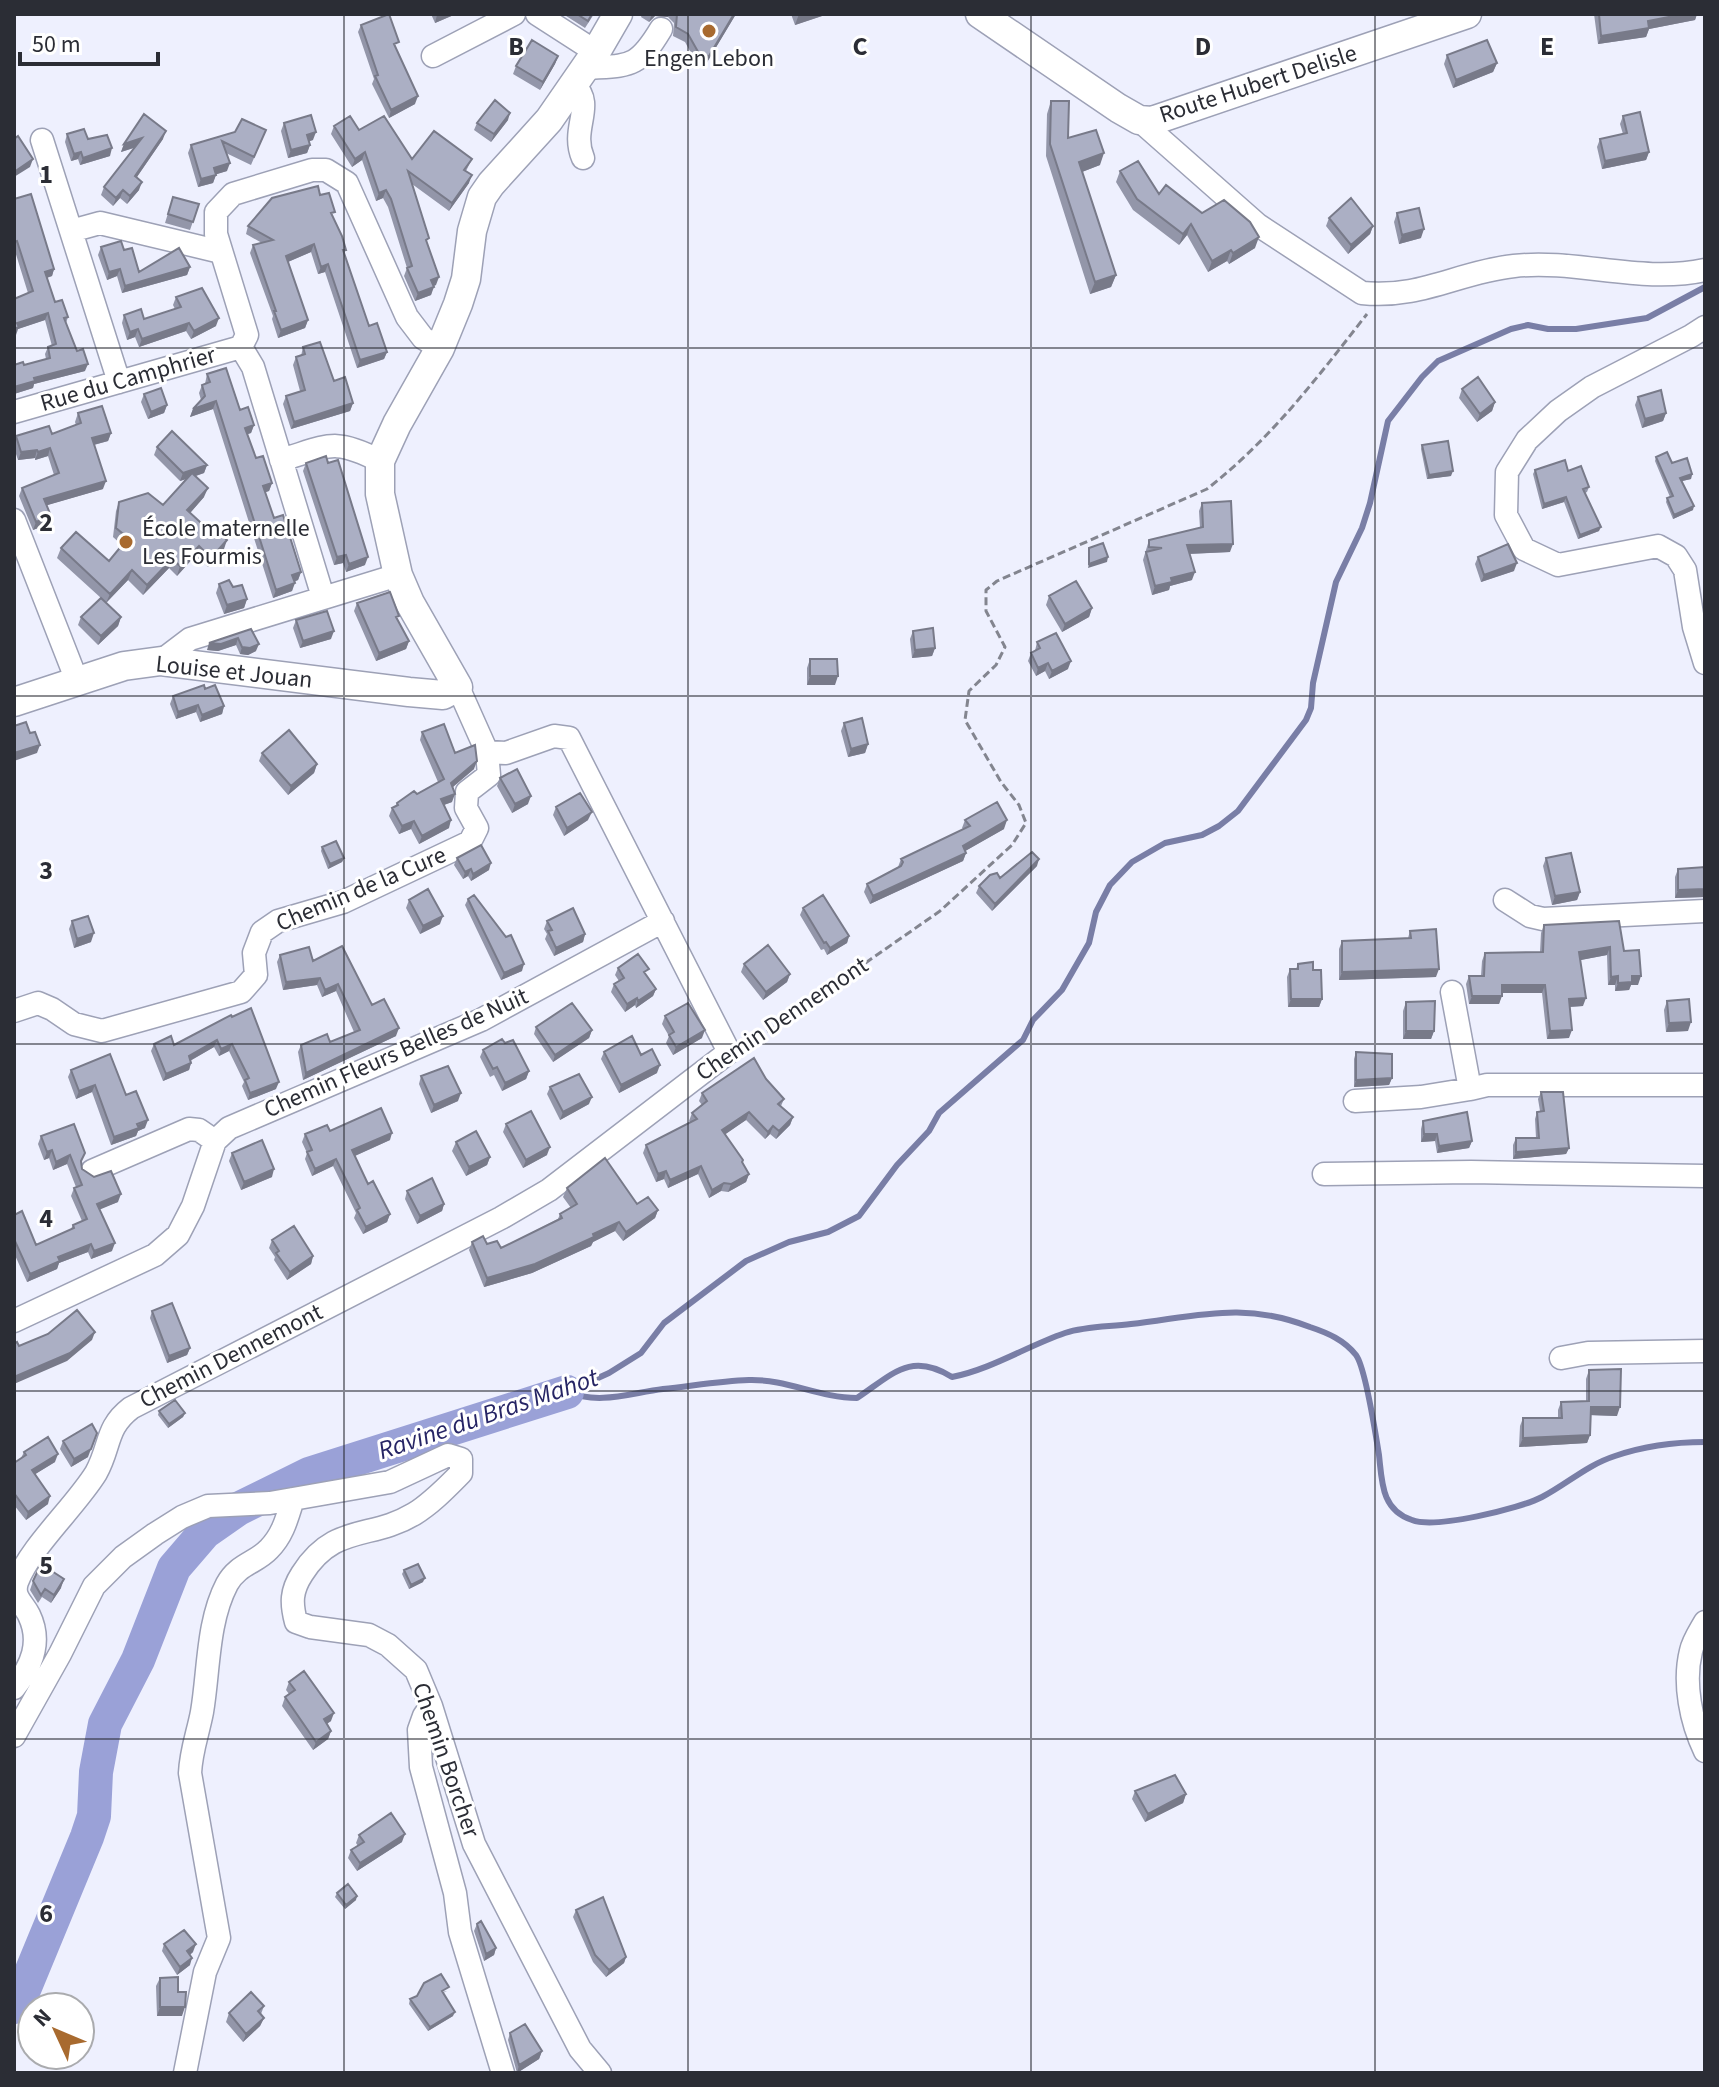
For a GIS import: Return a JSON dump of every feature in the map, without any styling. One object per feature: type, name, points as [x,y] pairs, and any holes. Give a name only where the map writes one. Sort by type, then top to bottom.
[{"type":"main road","points":[[458,687],[410,603],[398,575],[380,494],[380,461],[440,348],[466,279],[472,231],[482,197],[549,120],[618,14]]},
{"type":"main road","name":"Route Hubert Delisle","points":[[980,14],[1139,120],[1152,121],[1467,14]]},
{"type":"main road","name":"Louise et Jouan","points":[[14,702],[124,666],[161,661],[443,695],[458,687]]},
{"type":"street","points":[[433,56],[514,14]]},
{"type":"street","points":[[537,14],[585,68],[584,109],[577,137],[583,158]]},
{"type":"street","points":[[585,68],[636,62],[647,52],[661,29]]},
{"type":"street","points":[[1139,120],[1258,225],[1362,293],[1413,293],[1514,266],[1550,266],[1655,276],[1705,270]]},
{"type":"street","points":[[42,140],[119,382]]},
{"type":"street","name":"Rue du Camphrier","points":[[14,412],[241,347],[247,335],[216,234],[216,212],[233,194],[312,170],[326,170],[339,176],[352,191],[414,330],[440,348]]},
{"type":"street","points":[[71,231],[100,223],[221,252]]},
{"type":"street","points":[[1705,327],[1592,387],[1548,420],[1527,440],[1507,472],[1506,515],[1524,549],[1558,565],[1658,546],[1676,556],[1685,570],[1694,627],[1705,663]]},
{"type":"street","points":[[241,347],[253,367],[323,597]]},
{"type":"street","points":[[281,460],[341,444],[380,461]]},
{"type":"street","points":[[14,520],[77,681]]},
{"type":"street","points":[[161,661],[190,639],[398,575]]},
{"type":"street","points":[[458,687],[487,752],[506,753],[554,736],[569,738],[729,1052]]},
{"type":"street","name":"Chemin de la Cure","points":[[14,1011],[38,1003],[74,1024],[102,1031],[241,992],[256,975],[254,953],[262,932],[278,921],[343,902],[470,842],[477,828],[466,808],[467,792],[489,775],[487,752]]},
{"type":"street","points":[[1505,900],[1530,916],[1543,919],[1705,911]]},
{"type":"street","name":"Chemin Fleurs Belles de Nuit","points":[[215,1141],[229,1128],[481,1020],[663,921]]},
{"type":"street","points":[[1452,992],[1470,1089]]},
{"type":"street","name":"Chemin Dennemont","points":[[14,1688],[32,1660],[37,1636],[28,1613],[16,1595],[16,1585],[25,1567],[92,1480],[105,1458],[112,1425],[119,1417],[549,1190],[729,1052]]},
{"type":"street","points":[[1355,1101],[1421,1097],[1487,1085],[1705,1085]]},
{"type":"street","points":[[14,1321],[155,1255],[178,1235],[193,1206],[215,1141],[199,1130],[189,1129],[92,1171]]},
{"type":"street","points":[[1324,1174],[1471,1172],[1705,1176]]},
{"type":"street","points":[[1561,1358],[1588,1353],[1705,1351]]},
{"type":"street","name":"Chemin Borcher","points":[[14,1736],[94,1586],[123,1557],[182,1517],[208,1506],[270,1503],[390,1482],[448,1455],[461,1459],[461,1473],[437,1498],[413,1515],[329,1543],[309,1564],[297,1583],[291,1603],[296,1622],[310,1627],[369,1635],[388,1645],[416,1670],[431,1706],[474,1844],[580,2049],[600,2073]]},
{"type":"street","points":[[185,2073],[205,1972],[219,1938],[190,1773],[191,1752],[201,1714],[217,1613],[228,1583],[243,1564],[268,1551],[284,1529],[293,1499]]},
{"type":"street","points":[[1705,1622],[1691,1648],[1687,1675],[1695,1726],[1705,1751]]},
{"type":"street","points":[[431,1706],[419,1730],[421,1767],[455,1893],[460,1932],[503,2073]]},
{"type":"path","name":"Chemin Dennemont","points":[[729,1052],[762,1035],[940,911],[1012,845],[1026,823],[1019,805],[1001,782],[965,720],[969,691],[996,665],[1005,647],[986,611],[986,590],[997,581],[1207,489],[1288,416],[1382,295]]},
{"type":"building","points":[[389,14],[399,42],[394,44],[418,96],[391,110],[375,76],[378,75],[361,25]]},
{"type":"building","points":[[577,14],[592,14],[588,21]]},
{"type":"building","name":"Engen Lebon","points":[[677,14],[734,14],[709,56],[701,57],[688,34],[676,27]]},
{"type":"building","points":[[1599,14],[1684,14],[1648,21],[1649,28],[1601,36]]},
{"type":"building","points":[[532,40],[558,56],[543,82],[516,66]]},
{"type":"building","points":[[1487,40],[1497,63],[1456,80],[1447,55]]},
{"type":"building","points":[[495,100],[510,113],[494,134],[477,123]]},
{"type":"building","points":[[1051,101],[1069,101],[1068,138],[1096,130],[1104,153],[1079,162],[1116,275],[1095,282],[1050,144]]},
{"type":"building","points":[[1640,112],[1649,152],[1605,161],[1600,139],[1627,133],[1623,116]]},
{"type":"building","points":[[144,114],[166,131],[135,176],[142,182],[130,196],[123,190],[116,198],[104,187],[142,138],[124,144]]},
{"type":"building","points":[[311,115],[316,132],[307,135],[310,145],[291,150],[284,123]]},
{"type":"building","points":[[350,116],[359,130],[384,116],[412,159],[434,131],[472,159],[464,170],[472,175],[452,203],[408,171],[439,277],[431,280],[434,287],[418,293],[407,268],[412,266],[391,199],[386,190],[379,193],[365,152],[355,159],[334,126]]},
{"type":"building","points":[[242,119],[266,130],[254,157],[222,141],[230,163],[214,168],[216,175],[201,179],[191,145],[235,132]]},
{"type":"building","points":[[84,129],[88,139],[107,135],[112,148],[83,158],[81,152],[74,154],[67,134]]},
{"type":"building","points":[[18,136],[33,159],[14,172],[14,139]]},
{"type":"building","points":[[1138,161],[1159,194],[1166,185],[1202,213],[1224,200],[1250,222],[1259,237],[1233,253],[1231,250],[1212,261],[1191,224],[1183,234],[1137,199],[1120,171]]},
{"type":"building","points":[[318,186],[320,195],[329,193],[335,212],[331,213],[342,236],[346,250],[343,250],[369,326],[377,323],[387,352],[360,360],[328,264],[321,267],[314,244],[286,256],[308,320],[281,330],[253,245],[273,240],[248,226],[272,198]]},
{"type":"building","points":[[31,194],[54,269],[45,272],[55,302],[62,300],[68,317],[64,318],[77,351],[83,349],[88,364],[34,378],[35,381],[14,387],[14,365],[50,358],[48,347],[56,344],[48,313],[17,323],[19,327],[14,329],[14,299],[33,291],[17,241],[14,242],[14,199]]},
{"type":"building","points":[[173,197],[199,204],[193,222],[168,214]]},
{"type":"building","points":[[1351,198],[1373,226],[1351,245],[1329,218]]},
{"type":"building","points":[[1419,208],[1424,229],[1402,235],[1397,213]]},
{"type":"building","points":[[121,241],[124,250],[132,248],[139,272],[179,248],[190,267],[125,286],[120,269],[109,272],[101,247]]},
{"type":"building","points":[[202,288],[219,318],[194,331],[189,323],[142,339],[138,329],[130,332],[124,315],[141,309],[144,319],[181,307],[176,297]]},
{"type":"building","points":[[320,342],[334,381],[345,377],[353,403],[294,422],[286,396],[305,390],[296,357],[305,354],[303,347]]},
{"type":"building","points":[[226,368],[240,410],[248,407],[254,425],[245,428],[256,458],[263,456],[272,483],[263,486],[274,518],[283,515],[301,572],[292,575],[295,583],[276,590],[216,401],[193,409],[205,396],[202,385],[210,382],[207,374]]},
{"type":"building","points":[[1478,377],[1495,402],[1480,414],[1462,389]]},
{"type":"building","points":[[161,388],[167,405],[151,412],[144,394]]},
{"type":"building","points":[[1661,390],[1666,413],[1645,419],[1638,397]]},
{"type":"building","points":[[102,406],[111,433],[92,438],[106,481],[44,499],[51,516],[36,522],[22,488],[59,473],[50,448],[21,452],[16,436],[49,426],[52,434],[81,423],[78,413]]},
{"type":"building","points":[[172,431],[207,465],[183,473],[157,447]]},
{"type":"building","points":[[1448,441],[1453,471],[1429,475],[1422,445]]},
{"type":"building","points":[[1667,452],[1672,463],[1687,458],[1692,474],[1680,478],[1694,506],[1674,515],[1667,498],[1673,496],[1656,457]]},
{"type":"building","points":[[326,456],[328,463],[338,460],[368,557],[349,564],[346,555],[337,557],[306,463]]},
{"type":"building","points":[[1565,460],[1568,471],[1581,466],[1589,487],[1583,489],[1601,527],[1580,535],[1566,497],[1544,504],[1535,470]]},
{"type":"building","points":[[192,473],[208,488],[187,510],[212,533],[215,529],[227,540],[211,558],[199,546],[180,566],[172,559],[147,585],[132,570],[110,594],[61,548],[76,532],[109,561],[128,538],[116,528],[119,502],[148,493],[163,505]]},
{"type":"building","points":[[1231,501],[1233,544],[1187,545],[1195,572],[1155,586],[1146,552],[1162,548],[1149,547],[1149,540],[1203,527],[1202,503]]},
{"type":"building","points":[[1103,543],[1108,557],[1089,564],[1089,548]]},
{"type":"building","points":[[1508,544],[1517,563],[1484,575],[1478,557]]},
{"type":"building","points":[[229,580],[233,587],[242,585],[247,599],[227,605],[219,584]]},
{"type":"building","points":[[1076,581],[1092,608],[1065,624],[1049,596]]},
{"type":"building","points":[[390,592],[399,616],[396,617],[409,641],[379,653],[357,603]]},
{"type":"building","points":[[101,598],[121,617],[101,636],[81,617]]},
{"type":"building","points":[[327,611],[334,631],[303,641],[296,620]]},
{"type":"building","points":[[933,628],[935,648],[915,650],[913,631]]},
{"type":"building","points":[[251,629],[259,644],[250,648],[242,647],[238,638],[221,644],[209,643]]},
{"type":"building","points":[[1056,633],[1071,661],[1052,671],[1048,663],[1038,668],[1031,653],[1040,648],[1037,642]]},
{"type":"building","points":[[810,659],[837,659],[838,676],[810,676]]},
{"type":"building","points":[[204,685],[205,689],[215,685],[224,706],[202,715],[198,705],[178,712],[173,696]]},
{"type":"building","points":[[862,718],[868,744],[851,749],[844,723]]},
{"type":"building","points":[[26,722],[30,733],[35,732],[40,745],[14,753],[14,726]]},
{"type":"building","points":[[444,724],[455,753],[475,745],[477,761],[451,783],[455,794],[441,799],[451,820],[422,836],[414,821],[402,826],[392,808],[414,791],[417,794],[444,779],[422,732]]},
{"type":"building","points":[[289,730],[317,764],[291,786],[262,753]]},
{"type":"building","points":[[517,769],[531,796],[515,804],[500,778]]},
{"type":"building","points":[[580,793],[592,812],[567,828],[556,807]]},
{"type":"building","points":[[997,802],[1007,820],[963,846],[966,853],[873,896],[867,884],[901,866],[901,859],[970,826],[965,820]]},
{"type":"building","points":[[336,841],[344,858],[330,864],[322,847]]},
{"type":"building","points":[[481,845],[491,863],[473,874],[471,869],[465,872],[457,858]]},
{"type":"building","points":[[1032,852],[1039,859],[995,904],[979,886],[990,875],[997,873],[1000,878]]},
{"type":"building","points":[[1571,853],[1580,892],[1555,896],[1546,858]]},
{"type":"building","points":[[1705,867],[1705,889],[1678,890],[1678,869]]},
{"type":"building","points":[[428,889],[443,916],[423,926],[409,900]]},
{"type":"building","points":[[474,895],[506,937],[511,935],[524,964],[504,973],[468,899]]},
{"type":"building","points":[[823,895],[849,936],[830,948],[803,908]]},
{"type":"building","points":[[573,908],[585,934],[556,948],[547,921]]},
{"type":"building","points":[[88,916],[94,933],[77,939],[72,921]]},
{"type":"building","points":[[1619,921],[1624,951],[1639,950],[1641,976],[1632,976],[1632,982],[1618,983],[1618,976],[1611,977],[1610,947],[1579,952],[1586,998],[1569,999],[1572,1030],[1550,1031],[1545,985],[1502,985],[1502,996],[1472,996],[1469,976],[1484,976],[1485,953],[1543,952],[1544,925]]},
{"type":"building","points":[[1436,929],[1439,969],[1342,972],[1342,941],[1411,938],[1410,931]]},
{"type":"building","points":[[768,945],[790,974],[766,992],[744,964]]},
{"type":"building","points":[[342,946],[372,1005],[384,999],[399,1028],[306,1073],[301,1045],[327,1034],[330,1042],[360,1030],[338,984],[325,990],[320,978],[286,982],[280,955],[309,947],[313,961]]},
{"type":"building","points":[[638,954],[649,969],[644,972],[656,989],[627,1004],[614,984],[624,978],[618,968]]},
{"type":"building","points":[[1313,962],[1313,970],[1321,970],[1322,999],[1291,999],[1290,969],[1298,969],[1298,964]]},
{"type":"building","points":[[1689,999],[1691,1022],[1669,1023],[1667,1001]]},
{"type":"building","points":[[1435,1001],[1434,1031],[1406,1031],[1406,1002]]},
{"type":"building","points":[[572,1003],[592,1030],[555,1055],[536,1027]]},
{"type":"building","points":[[688,1003],[705,1030],[676,1047],[669,1035],[674,1032],[665,1016]]},
{"type":"building","points":[[251,1008],[279,1082],[250,1093],[245,1080],[249,1078],[232,1044],[221,1049],[217,1040],[189,1056],[191,1063],[166,1074],[154,1044],[171,1036],[174,1045]]},
{"type":"building","points":[[632,1036],[641,1055],[652,1049],[660,1065],[621,1085],[604,1052]]},
{"type":"building","points":[[502,1039],[505,1043],[513,1040],[529,1071],[505,1083],[483,1050]]},
{"type":"building","points":[[1356,1052],[1392,1054],[1392,1078],[1356,1080]]},
{"type":"building","points":[[110,1054],[126,1095],[136,1091],[148,1120],[137,1124],[139,1128],[114,1137],[95,1085],[79,1091],[71,1070]]},
{"type":"building","points":[[754,1058],[766,1079],[784,1099],[778,1104],[793,1117],[779,1131],[773,1126],[768,1132],[749,1112],[722,1130],[749,1174],[712,1190],[701,1166],[670,1180],[666,1171],[658,1174],[646,1145],[697,1119],[692,1113],[707,1101],[702,1093]]},
{"type":"building","points":[[448,1066],[461,1093],[434,1105],[421,1076]]},
{"type":"building","points":[[579,1074],[592,1097],[563,1112],[550,1087]]},
{"type":"building","points":[[1541,1092],[1563,1092],[1569,1148],[1516,1152],[1516,1138],[1539,1138],[1537,1112],[1544,1111]]},
{"type":"building","points":[[381,1108],[392,1133],[352,1150],[368,1184],[373,1181],[390,1214],[366,1227],[336,1159],[315,1169],[307,1152],[312,1150],[305,1134],[327,1125],[330,1131]]},
{"type":"building","points":[[531,1111],[550,1147],[526,1160],[506,1124]]},
{"type":"building","points":[[1467,1112],[1472,1141],[1439,1146],[1437,1134],[1424,1134],[1423,1121]]},
{"type":"building","points":[[74,1124],[85,1153],[81,1161],[82,1169],[94,1177],[111,1171],[121,1194],[97,1204],[115,1243],[94,1251],[91,1244],[58,1257],[60,1261],[30,1274],[14,1239],[14,1215],[22,1211],[36,1245],[87,1219],[74,1188],[82,1185],[70,1155],[56,1162],[52,1150],[47,1152],[41,1136]]},
{"type":"building","points":[[476,1131],[490,1157],[469,1167],[456,1142]]},
{"type":"building","points":[[262,1140],[274,1169],[244,1182],[232,1153]]},
{"type":"building","points":[[605,1158],[637,1204],[648,1197],[658,1210],[626,1232],[619,1222],[535,1264],[487,1278],[472,1242],[483,1236],[487,1244],[497,1241],[501,1248],[562,1218],[560,1214],[577,1204],[567,1188]]},
{"type":"building","points":[[432,1178],[444,1204],[420,1216],[407,1191]]},
{"type":"building","points":[[294,1226],[313,1256],[290,1272],[276,1253],[279,1251],[272,1240]]},
{"type":"building","points":[[172,1303],[190,1348],[169,1356],[152,1311]]},
{"type":"building","points":[[77,1310],[95,1332],[70,1353],[14,1377],[14,1344],[17,1342],[19,1346],[48,1334]]},
{"type":"building","points":[[1621,1369],[1620,1407],[1591,1407],[1590,1435],[1523,1438],[1523,1418],[1562,1418],[1561,1402],[1589,1401],[1589,1370]]},
{"type":"building","points":[[175,1400],[185,1413],[169,1424],[159,1411]]},
{"type":"building","points":[[92,1424],[97,1433],[91,1449],[74,1459],[63,1441]]},
{"type":"building","points":[[48,1437],[58,1454],[32,1470],[50,1496],[28,1512],[14,1493],[14,1463],[26,1455],[24,1452]]},
{"type":"building","points":[[41,1564],[64,1579],[54,1595],[45,1589],[41,1595],[33,1581]]},
{"type":"building","points":[[418,1564],[425,1578],[411,1585],[404,1570]]},
{"type":"building","points":[[304,1671],[334,1713],[324,1719],[331,1731],[316,1742],[285,1697],[295,1690],[289,1682]]},
{"type":"building","points":[[1175,1775],[1186,1794],[1148,1814],[1135,1791]]},
{"type":"building","points":[[391,1813],[405,1834],[360,1863],[351,1850],[364,1842],[359,1835]]},
{"type":"building","points":[[348,1884],[357,1896],[346,1905],[337,1893]]},
{"type":"building","points":[[603,1897],[626,1957],[609,1970],[595,1955],[576,1910]]},
{"type":"building","points":[[481,1921],[496,1948],[486,1954],[477,1924]]},
{"type":"building","points":[[184,1930],[196,1944],[187,1951],[192,1958],[180,1967],[164,1944]]},
{"type":"building","points":[[441,1974],[449,1987],[442,1991],[455,2012],[430,2027],[410,1999],[417,1996],[424,1983]]},
{"type":"building","points":[[178,1977],[178,1992],[186,1992],[185,2007],[160,2007],[160,1978]]},
{"type":"building","points":[[251,1992],[264,2006],[258,2011],[264,2018],[246,2034],[229,2013]]},
{"type":"building","points":[[525,2024],[542,2051],[519,2065],[510,2033]]},
{"type":"waterway","name":"Ravine du Bras Mahot","points":[[567,1392],[609,1373],[641,1353],[664,1323],[746,1261],[789,1242],[828,1232],[859,1216],[897,1165],[929,1131],[939,1113],[1023,1040],[1033,1020],[1062,990],[1089,943],[1096,912],[1110,885],[1132,862],[1165,843],[1202,835],[1238,811],[1306,720],[1336,582],[1362,528],[1388,421],[1438,361],[1511,329],[1528,325],[1576,329],[1647,318],[1705,287]]},
{"type":"waterway","points":[[567,1392],[603,1398],[717,1382],[763,1380],[857,1398],[891,1374],[913,1366],[937,1369],[952,1377],[981,1369],[1073,1331],[1200,1315],[1242,1313],[1263,1314],[1317,1329],[1341,1341],[1356,1355],[1370,1402],[1385,1494],[1394,1509],[1412,1520],[1439,1522],[1497,1512],[1542,1497],[1595,1464],[1615,1456],[1660,1445],[1705,1442]]},
{"type":"waterway","name":"Ravine du Bras Mahot","points":[[14,2007],[23,1992],[94,1816],[96,1772],[105,1724],[138,1660],[174,1568],[205,1532],[238,1509],[309,1474],[567,1392]]},
{"type":"place","name":"Engen Lebon","points":[[709,31]]},
{"type":"place","name":"École maternelle Les Fourmis","points":[[126,542]]}]
